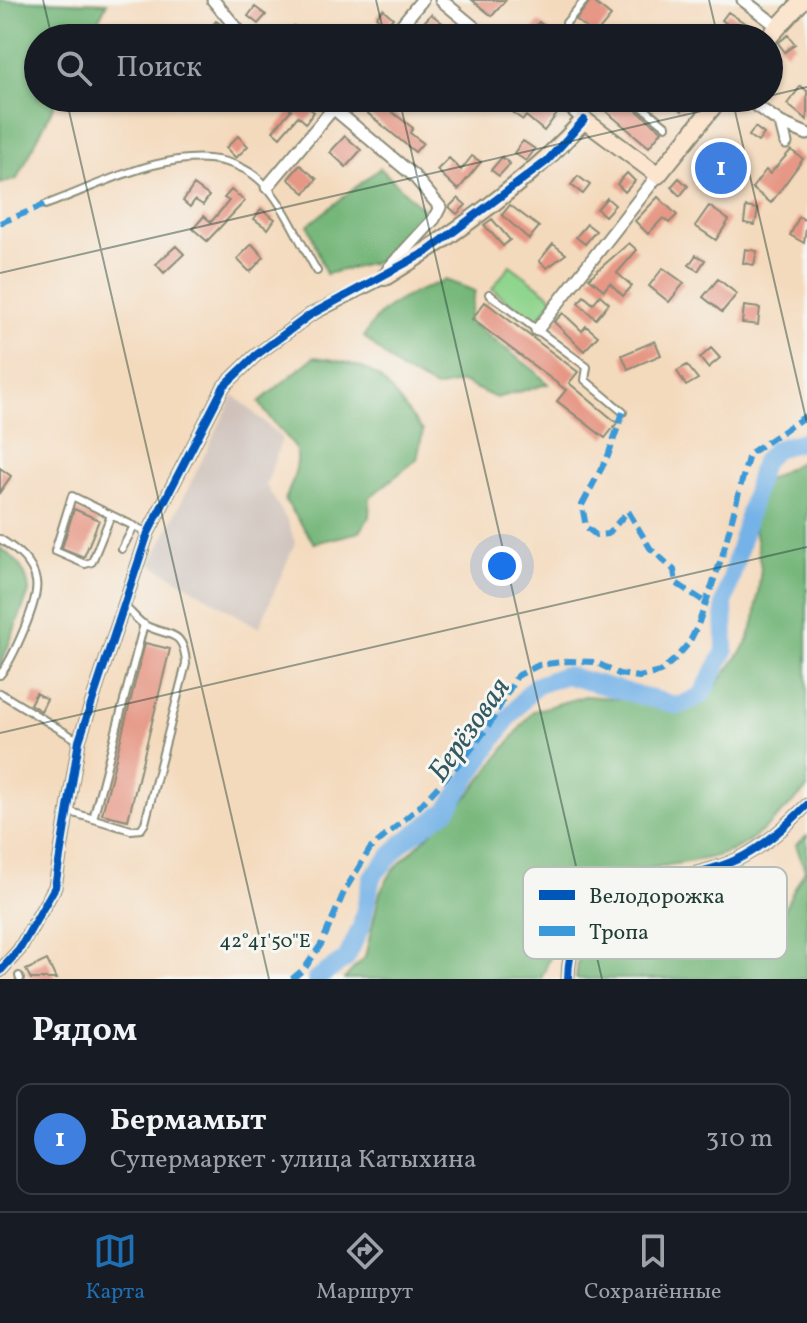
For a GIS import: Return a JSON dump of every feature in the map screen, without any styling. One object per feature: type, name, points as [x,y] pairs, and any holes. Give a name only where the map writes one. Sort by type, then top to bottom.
[{"type":"street","points":[[213,0],[233,24]]},
{"type":"street","points":[[402,24],[422,0]]},
{"type":"street","points":[[441,0],[470,24]]},
{"type":"street","points":[[743,0],[765,24]]},
{"type":"street","points":[[780,24],[803,0]]},
{"type":"street","points":[[267,187],[330,112]]},
{"type":"street","points":[[338,112],[414,176],[440,207],[434,219],[389,268],[385,277]]},
{"type":"street","points":[[575,112],[658,175]]},
{"type":"street","points":[[537,330],[709,112]]},
{"type":"street","points":[[765,112],[807,134]]},
{"type":"street","points":[[0,971],[19,950],[55,887],[77,741],[148,533],[224,386],[255,356],[310,315],[428,251],[547,161],[584,120]]},
{"type":"street","points":[[781,123],[786,143]]},
{"type":"street","points":[[710,867],[743,857],[780,831],[807,805]]},
{"type":"street","points":[[568,979],[572,959]]},
{"type":"lane","points":[[566,24],[585,0]]},
{"type":"lane","points":[[648,112],[666,126]]},
{"type":"lane","points":[[45,205],[166,163],[203,156],[240,166],[267,187],[317,271]]},
{"type":"lane","points":[[489,294],[587,367],[585,380],[623,412]]},
{"type":"lane","points":[[111,515],[92,562],[85,564],[55,551],[72,496],[148,533]]},
{"type":"lane","points":[[122,549],[134,526]]},
{"type":"lane","points":[[0,539],[31,566],[37,589],[11,661],[0,675]]},
{"type":"lane","points":[[67,811],[131,830],[141,829],[148,808],[186,664],[180,640],[172,633],[144,624],[124,606]]},
{"type":"lane","points":[[93,819],[144,624]]},
{"type":"lane","points":[[0,693],[77,741]]},
{"type":"shaded area","points":[[234,395],[282,438],[266,485],[289,524],[295,543],[259,628],[151,564]]},
{"type":"green space","points":[[0,0],[107,3],[96,24],[24,24],[24,112],[51,112],[17,179],[0,184]]},
{"type":"green space","points":[[380,168],[428,214],[381,261],[326,274],[308,225]]},
{"type":"green space","points":[[510,265],[554,298],[536,322],[492,289]]},
{"type":"green space","points":[[445,280],[475,291],[468,321],[548,384],[496,398],[462,382],[436,388],[401,370],[364,337],[378,316],[388,308],[409,295]]},
{"type":"green space","points":[[314,357],[369,371],[389,388],[423,431],[417,459],[370,497],[369,517],[360,532],[314,543],[285,500],[297,464],[297,453],[259,402]]},
{"type":"green space","points":[[807,458],[807,789],[762,831],[731,851],[713,857],[658,867],[523,867],[523,959],[549,959],[541,979],[344,979],[365,957],[380,892],[393,870],[469,795],[533,711],[585,696],[624,699],[672,712],[697,706],[707,698],[746,645],[755,620],[761,568],[752,517],[766,481]]},
{"type":"green space","points":[[0,548],[20,566],[29,592],[0,667]]},
{"type":"green space","points":[[807,836],[807,979],[576,979],[580,959],[787,959],[787,904],[805,870],[796,845]]},
{"type":"building","points":[[472,0],[506,0],[492,16]]},
{"type":"building","points":[[591,0],[611,16],[604,24],[581,24],[576,20]]},
{"type":"building","points":[[255,7],[266,15],[258,24],[248,16]]},
{"type":"building","points":[[383,9],[393,18],[384,24],[376,17]]},
{"type":"building","points":[[728,12],[746,24],[727,24],[722,20]]},
{"type":"building","points":[[431,14],[444,24],[423,24]]},
{"type":"building","points":[[788,35],[795,44],[785,52],[783,49],[783,39]]},
{"type":"building","points":[[801,86],[807,91],[807,120],[787,104]]},
{"type":"building","points":[[289,112],[314,112],[306,123],[298,116],[280,137],[273,131]]},
{"type":"building","points":[[366,112],[392,112],[413,128],[410,133],[423,143],[415,152]]},
{"type":"building","points":[[534,112],[558,112],[544,131],[526,116],[523,120],[513,113]]},
{"type":"building","points":[[607,112],[638,112],[662,131],[649,147]]},
{"type":"building","points":[[755,127],[764,134],[758,142],[749,136]]},
{"type":"building","points":[[238,136],[248,146],[236,158],[226,148]]},
{"type":"building","points":[[345,136],[361,150],[346,167],[330,152]]},
{"type":"building","points":[[523,141],[535,149],[526,161],[514,153]]},
{"type":"building","points":[[705,150],[741,176],[735,185],[699,159]]},
{"type":"building","points":[[791,150],[803,159],[771,203],[752,188],[766,170],[770,174]]},
{"type":"building","points":[[472,156],[481,162],[458,190],[437,170],[449,158],[461,170]]},
{"type":"building","points":[[502,157],[510,164],[499,176],[491,170]]},
{"type":"building","points":[[300,165],[317,179],[305,193],[288,179]]},
{"type":"building","points":[[627,173],[635,181],[625,192],[617,184]]},
{"type":"building","points":[[578,176],[590,185],[583,194],[571,185]]},
{"type":"building","points":[[679,178],[688,186],[680,196],[671,187]]},
{"type":"building","points":[[194,185],[209,196],[203,205],[195,200],[190,207],[183,201]]},
{"type":"building","points":[[231,190],[245,201],[207,241],[193,229],[204,216],[211,222],[229,201],[224,198]]},
{"type":"building","points":[[658,197],[677,215],[669,223],[663,218],[648,234],[635,221]]},
{"type":"building","points":[[458,198],[466,205],[457,214],[449,207]]},
{"type":"building","points":[[607,198],[615,205],[605,216],[597,209]]},
{"type":"building","points":[[510,205],[539,227],[529,239],[502,215]]},
{"type":"building","points":[[709,206],[729,220],[716,240],[695,226]]},
{"type":"building","points":[[746,207],[758,209],[755,225],[744,223]]},
{"type":"building","points":[[261,209],[275,219],[268,229],[254,219]]},
{"type":"building","points":[[799,217],[807,221],[804,243],[790,235]]},
{"type":"building","points":[[492,219],[510,240],[503,246],[484,225]]},
{"type":"building","points":[[587,224],[596,231],[585,244],[576,237]]},
{"type":"building","points":[[629,243],[637,250],[617,273],[632,286],[623,296],[610,283],[604,290],[589,278]]},
{"type":"building","points":[[252,244],[264,257],[250,272],[237,259]]},
{"type":"building","points":[[553,244],[566,254],[547,268],[539,261]]},
{"type":"building","points":[[176,246],[184,254],[164,273],[156,264]]},
{"type":"building","points":[[745,249],[757,251],[754,265],[743,263]]},
{"type":"building","points":[[696,255],[705,260],[698,271],[689,265]]},
{"type":"building","points":[[663,268],[684,283],[669,302],[649,286]]},
{"type":"building","points":[[718,279],[737,294],[722,312],[703,297]]},
{"type":"building","points":[[600,295],[609,303],[596,319],[578,303],[584,296],[593,304]]},
{"type":"building","points":[[485,302],[578,372],[569,383],[617,423],[605,438],[557,401],[566,390],[472,319]]},
{"type":"building","points":[[744,306],[760,308],[758,325],[742,323]]},
{"type":"building","points":[[563,313],[582,331],[586,326],[598,336],[584,351],[554,322]]},
{"type":"building","points":[[655,341],[661,355],[628,369],[622,355]]},
{"type":"building","points":[[711,348],[720,358],[708,368],[700,358]]},
{"type":"building","points":[[687,365],[698,379],[686,386],[677,371]]},
{"type":"building","points":[[0,468],[11,476],[0,492]]},
{"type":"building","points":[[74,509],[99,520],[84,557],[62,548]]},
{"type":"building","points":[[145,643],[170,649],[128,820],[102,814]]},
{"type":"building","points":[[36,693],[47,699],[41,711],[30,704]]},
{"type":"building","points":[[47,960],[56,979],[31,979],[26,970]]},
{"type":"waterway","name":"Берёзовая","points":[[316,979],[346,959],[361,927],[372,877],[402,843],[447,810],[508,718],[535,686],[565,675],[678,706],[701,696],[725,651],[724,604],[763,462],[775,449],[807,440]]},
{"type":"marked path","points":[[0,223],[45,205]]},
{"type":"marked path","points":[[623,412],[608,456],[582,505],[586,527],[596,535],[608,534],[628,511],[650,548],[674,570],[676,583],[705,602]]},
{"type":"marked path","points":[[292,979],[305,968],[322,943],[345,890],[370,849],[419,807],[466,756],[488,727],[517,676],[539,665],[569,661],[595,662],[619,674],[639,677],[660,672],[676,658],[689,643],[698,625],[722,557],[749,454],[807,415]]},
{"type":"cycle path","points":[[0,971],[19,950],[55,887],[79,741],[148,533],[224,386],[255,356],[310,315],[428,251],[547,161],[584,120]]},
{"type":"cycle path","points":[[718,867],[744,856],[769,839],[807,805]]},
{"type":"cycle path","points":[[568,979],[571,959]]},
{"type":"place","name":"Бермамыт","points":[[721,168]]}]
